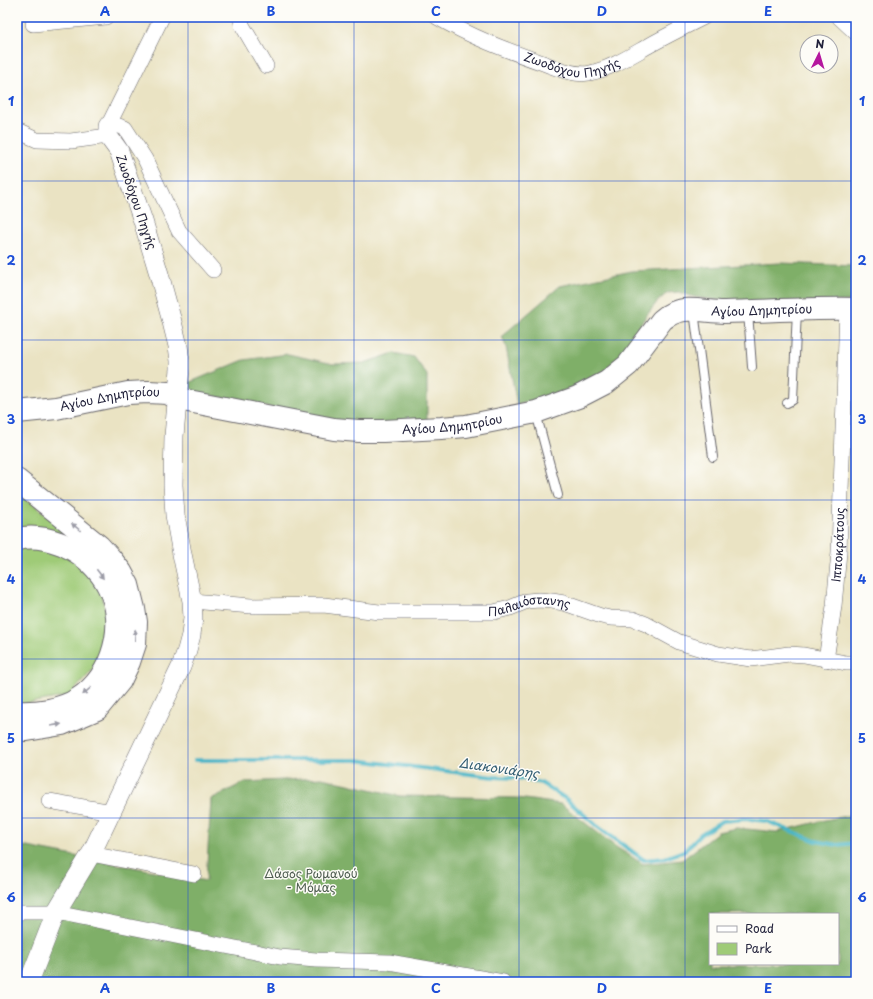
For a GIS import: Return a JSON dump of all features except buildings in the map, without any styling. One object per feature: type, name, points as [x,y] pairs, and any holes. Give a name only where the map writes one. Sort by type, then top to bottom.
[{"type":"main road","name":"Αγίου Δημητρίου","points":[[17,412],[56,408],[128,393],[148,392],[168,393],[178,399],[334,429],[359,431],[416,430],[460,426],[500,420],[536,412],[578,397],[606,382],[628,366],[662,320],[673,313],[694,310],[721,312],[797,309],[851,309]]},
{"type":"main road","points":[[17,480],[99,546],[110,558],[121,572],[128,585],[136,622],[135,644],[129,662],[120,680],[97,709],[62,724],[27,730],[17,729]]},
{"type":"main road","points":[[17,540],[23,538],[59,542],[86,559],[98,571],[108,585],[113,598],[118,622],[117,636],[108,666],[99,679],[78,700],[45,711],[17,712]]},
{"type":"street","points":[[33,24],[106,17]]},
{"type":"street","points":[[109,128],[162,17]]},
{"type":"street","points":[[241,17],[242,25],[266,66]]},
{"type":"street","name":"Ζωοδόχου Πηγής","points":[[437,17],[493,45],[579,73],[589,73],[603,69],[704,17]]},
{"type":"street","points":[[839,17],[856,33]]},
{"type":"street","points":[[17,131],[37,140],[71,141],[109,128],[125,128],[145,159],[179,231],[213,270]]},
{"type":"street","name":"Ζωοδόχου Πηγής","points":[[29,982],[56,912],[91,854],[181,667],[191,635],[193,618],[192,601],[175,514],[173,485],[174,436],[180,369],[178,346],[143,221],[127,172],[109,128]]},
{"type":"street","name":"Ιπποκράτους","points":[[826,660],[834,606],[839,552],[851,309]]},
{"type":"street","name":"Παλαιόστανης","points":[[192,601],[251,606],[324,605],[379,612],[494,612],[510,608],[527,601],[552,600],[601,616],[633,619],[646,624],[679,642],[718,654],[751,659],[789,654],[804,655],[846,664],[856,663]]},
{"type":"street","points":[[49,801],[112,812]]},
{"type":"street","points":[[91,854],[194,874]]},
{"type":"street","points":[[17,912],[56,912],[280,957],[316,960],[389,962],[503,982]]},
{"type":"lane","points":[[787,403],[793,400],[797,309]]},
{"type":"lane","points":[[694,310],[713,457]]},
{"type":"lane","points":[[748,311],[752,367]]},
{"type":"lane","points":[[536,412],[558,495]]},
{"type":"green space","points":[[780,263],[856,266],[856,301],[739,303],[694,297],[679,292],[667,293],[657,302],[644,319],[626,350],[596,379],[558,393],[517,405],[506,347],[502,336],[560,286],[632,271]]},
{"type":"green space","points":[[394,353],[414,357],[427,375],[427,423],[353,425],[194,392],[188,383],[244,360],[288,354],[333,364],[364,363]]},
{"type":"green space","points":[[17,491],[79,541],[17,530]]},
{"type":"green space","points":[[34,546],[75,559],[99,587],[109,624],[98,664],[69,696],[17,705],[17,548]]},
{"type":"green space","name":"Δάσος Ρωμανού - Μόμας","points":[[322,778],[400,796],[517,798],[561,804],[616,847],[643,864],[682,860],[718,832],[736,828],[777,832],[856,814],[856,982],[17,982],[17,845],[206,881],[211,799],[245,782]]},
{"type":"waterway","name":"Διακονιάρης","points":[[195,760],[356,760],[494,777],[518,778],[541,783],[566,799],[598,827],[644,860],[665,858],[684,851],[701,834],[722,821],[745,819],[766,821],[816,841],[837,845],[856,843]]}]
